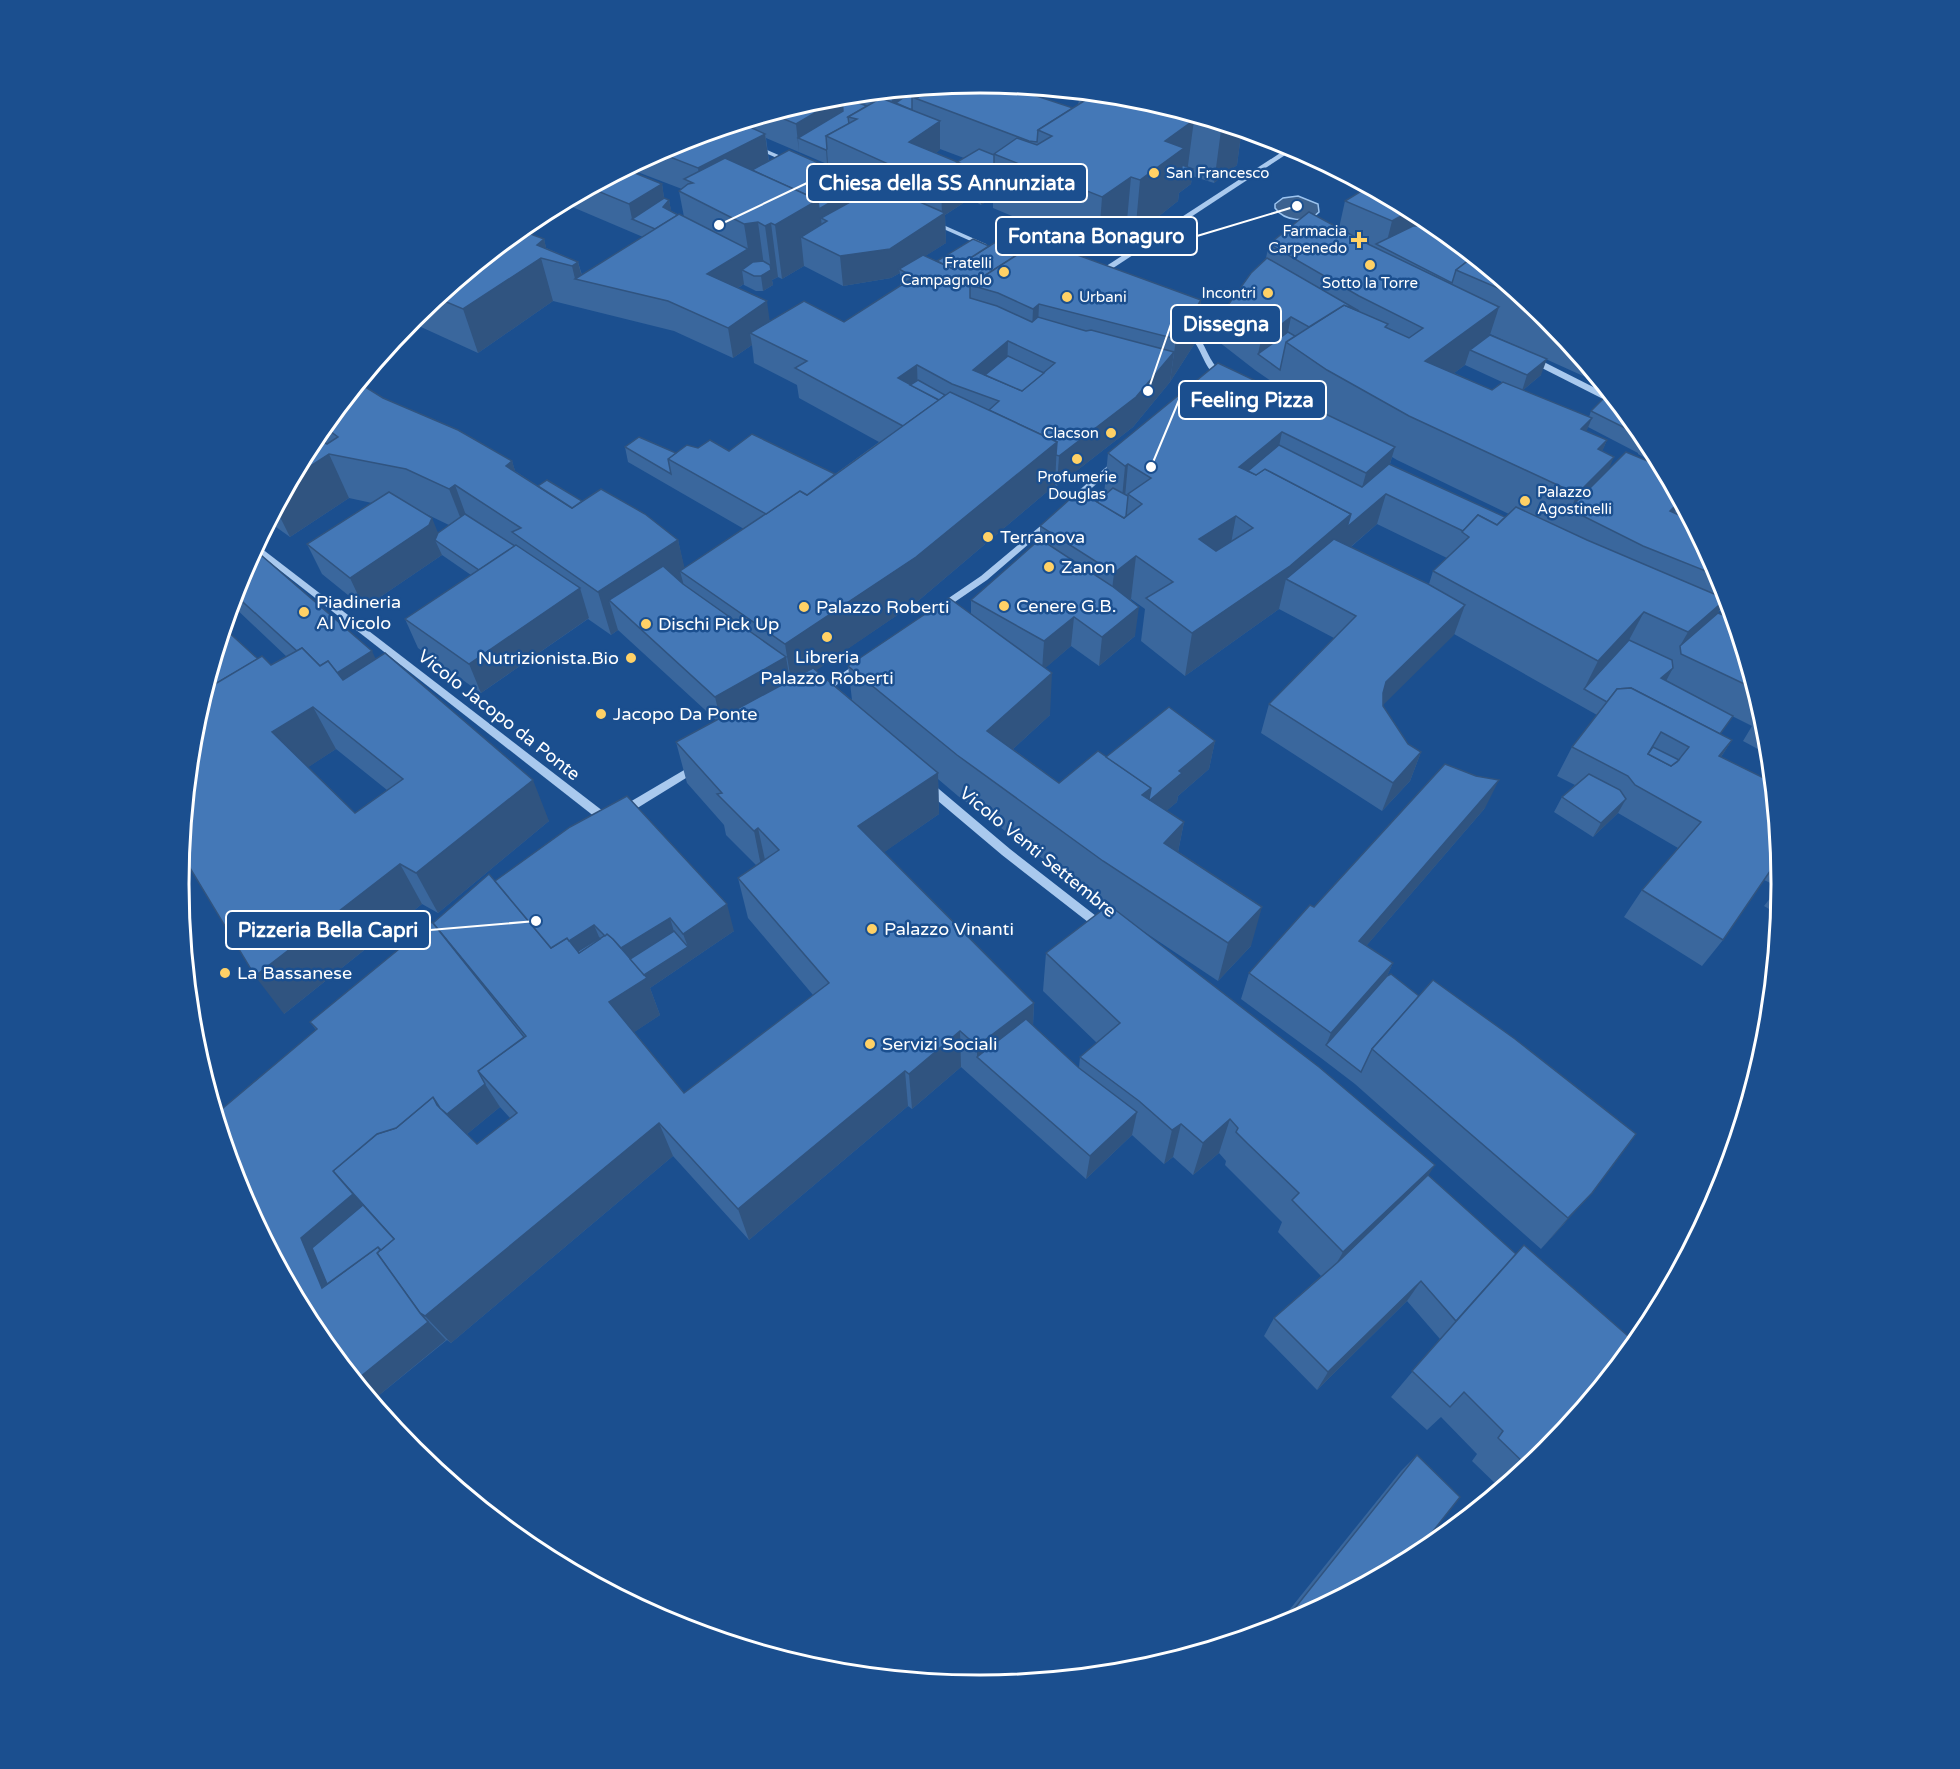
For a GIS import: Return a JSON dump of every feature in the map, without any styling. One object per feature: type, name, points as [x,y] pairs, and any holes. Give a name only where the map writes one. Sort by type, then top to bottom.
[{"type":"street","points":[[748,144],[791,162]]},
{"type":"street","points":[[1090,280],[1284,153]]},
{"type":"street","points":[[929,221],[993,249]]},
{"type":"street","points":[[1170,323],[1196,335],[1202,343],[1206,359],[1213,370],[1234,382]]},
{"type":"street","points":[[1521,354],[1601,394]]},
{"type":"street","points":[[1204,378],[1213,370]]},
{"type":"street","points":[[1065,507],[1127,451]]},
{"type":"street","points":[[935,612],[984,578],[1056,515]]},
{"type":"street","name":"Vicolo Jacopo da Ponte","points":[[262,552],[608,821]]},
{"type":"street","points":[[826,702],[817,694],[866,660]]},
{"type":"street","points":[[598,828],[705,762]]},
{"type":"street","name":"Vicolo Venti Settembre","points":[[916,777],[1006,852],[1108,931]]},
{"type":"water","points":[[1298,196],[1318,204],[1319,212],[1309,218],[1296,219],[1284,216],[1275,208],[1275,204],[1283,198]]},
{"type":"building","points":[[980,93],[1032,95],[1073,108],[1038,130],[1037,142],[912,97]]},
{"type":"building","points":[[914,96],[919,97],[912,97],[912,110],[896,103],[903,98]]},
{"type":"building","points":[[884,99],[940,121],[909,142],[972,168],[941,188],[826,136],[857,119],[848,117],[878,100]]},
{"type":"building","points":[[1079,100],[1134,108],[1191,122],[1165,141],[1184,148],[1140,180],[1131,177],[1102,197],[994,154],[1017,138],[1037,145],[1052,136],[1038,130],[1084,101]]},
{"type":"building","points":[[858,103],[867,106],[848,117],[849,124],[826,136],[826,150],[798,138],[843,111],[843,105]]},
{"type":"building","points":[[821,109],[796,124],[782,118]]},
{"type":"building","points":[[751,127],[765,134],[698,168],[669,157]]},
{"type":"building","points":[[979,149],[994,155],[994,182],[981,191],[971,185],[972,168],[957,162]]},
{"type":"building","points":[[789,150],[864,183],[819,209],[818,200],[752,170]]},
{"type":"building","points":[[725,158],[818,200],[775,225],[771,223],[765,226],[758,222],[744,224],[679,191],[693,183],[684,179]]},
{"type":"building","points":[[1182,165],[1193,169],[1181,178]]},
{"type":"building","points":[[635,173],[662,184],[629,204],[598,191]]},
{"type":"building","points":[[881,185],[945,213],[890,249],[840,256],[801,237],[827,221],[821,218]]},
{"type":"building","points":[[1361,191],[1402,215],[1392,221],[1345,201]]},
{"type":"building","points":[[664,198],[669,200],[663,207],[678,215],[655,229],[632,219]]},
{"type":"building","points":[[1309,212],[1370,245],[1499,307],[1425,361],[1492,390],[1503,382],[1592,418],[1581,429],[1607,440],[1598,449],[1614,457],[1577,494],[1409,416],[1327,370],[1286,342],[1344,305],[1388,324],[1385,327],[1409,338],[1423,328],[1359,296],[1269,244]]},
{"type":"building","points":[[679,214],[748,249],[707,274],[767,301],[728,328],[668,301],[575,279]]},
{"type":"building","points":[[1413,226],[1420,226],[1467,261],[1456,270],[1452,283],[1376,244]]},
{"type":"building","points":[[530,234],[544,239],[537,245],[578,262],[572,266],[541,258],[463,309],[445,301]]},
{"type":"building","points":[[1002,238],[1026,249],[970,285],[970,298],[997,306],[1032,322],[1038,317],[1174,352],[1136,397],[1059,456],[1056,455],[1057,442],[989,410],[999,401],[952,384],[917,365],[898,378],[939,400],[903,426],[795,368],[807,361],[750,333],[804,301],[844,322],[914,277],[899,269],[923,255],[953,269]],"holes":[[[1008,341],[1055,363],[1022,391],[973,370]]]},
{"type":"building","points":[[973,239],[989,246],[953,269],[937,261]]},
{"type":"building","points":[[1039,241],[1201,300],[1176,339],[1039,304],[1033,309],[998,293],[970,285]]},
{"type":"building","points":[[1267,258],[1359,311],[1344,305],[1309,327],[1291,317],[1261,340],[1223,312],[1251,273]]},
{"type":"building","points":[[763,261],[770,265],[771,270],[761,276],[754,276],[742,270],[753,262]]},
{"type":"building","points":[[1467,261],[1503,290],[1456,270]]},
{"type":"building","points":[[1288,332],[1295,336],[1286,342],[1280,370],[1258,354]]},
{"type":"building","points":[[1490,335],[1547,359],[1527,375],[1470,350]]},
{"type":"building","points":[[1008,356],[1044,373],[1022,391],[985,375]]},
{"type":"building","points":[[1218,363],[1395,447],[1366,473],[1282,432],[1239,467],[1256,475],[1265,469],[1351,514],[1290,566],[1192,633],[1146,598],[1173,582],[1136,556],[1114,573],[1040,526],[1079,491],[1124,518],[1142,504],[1128,494],[1151,478],[1128,464],[1125,466],[1108,453]],"holes":[[[1236,516],[1253,528],[1216,551],[1199,539]]]},
{"type":"building","points":[[918,380],[945,395],[939,400],[910,385]]},
{"type":"building","points":[[365,387],[383,398],[458,430],[512,461],[506,466],[572,508],[601,489],[645,514],[678,540],[598,592],[512,532],[521,528],[455,485],[449,489],[406,469],[329,454],[308,467],[324,442],[327,444],[338,437],[331,432]]},
{"type":"building","points":[[950,392],[1057,442],[916,557],[785,644],[680,571],[800,491],[807,495]]},
{"type":"building","points":[[1604,398],[1626,429],[1591,411]]},
{"type":"building","points":[[752,434],[835,474],[807,495],[800,491],[766,514],[668,459],[687,445],[698,448],[710,440],[729,451]]},
{"type":"building","points":[[639,437],[676,453],[668,459],[671,474],[625,447]]},
{"type":"building","points":[[1279,445],[1362,487],[1389,464],[1505,517],[1497,525],[1478,515],[1463,531],[1386,494],[1347,527],[1351,514],[1265,469],[1256,475],[1248,471]]},
{"type":"building","points":[[1626,452],[1648,461],[1675,506],[1670,511],[1680,515],[1706,571],[1643,546],[1569,509]]},
{"type":"building","points":[[547,480],[582,501],[572,508],[538,486]]},
{"type":"building","points":[[1113,488],[1128,496],[1124,518],[1097,502]]},
{"type":"building","points":[[389,492],[432,518],[429,525],[350,578],[307,544]]},
{"type":"building","points":[[1516,507],[1716,595],[1719,605],[1688,632],[1644,612],[1598,661],[1433,571],[1469,537],[1462,532],[1478,515],[1497,525]]},
{"type":"building","points":[[465,514],[515,546],[479,570],[435,540],[438,533]]},
{"type":"building","points":[[1040,539],[1112,586],[1139,607],[1102,637],[1074,617],[1044,641],[971,600]]},
{"type":"building","points":[[1334,539],[1428,584],[1465,605],[1386,682],[1383,706],[1408,744],[1421,752],[1393,783],[1269,704],[1356,616],[1286,579]]},
{"type":"building","points":[[516,545],[580,588],[469,664],[405,619]]},
{"type":"building","points":[[261,555],[372,651],[337,673],[328,661],[320,666],[302,648],[297,651],[242,601]]},
{"type":"building","points":[[663,566],[683,584],[786,657],[715,697],[609,600]]},
{"type":"building","points":[[949,598],[1052,673],[987,731],[1059,783],[1098,751],[1151,788],[1142,795],[1184,822],[1164,843],[1262,907],[1228,943],[1103,861],[957,755],[848,666]]},
{"type":"building","points":[[1718,613],[1723,615],[1746,685],[1681,654],[1680,646]]},
{"type":"building","points":[[230,633],[258,659],[214,685]]},
{"type":"building","points":[[1629,640],[1672,660],[1673,668],[1661,678],[1733,716],[1720,734],[1631,688],[1617,689],[1607,702],[1584,689]]},
{"type":"building","points":[[302,648],[320,666],[328,661],[343,680],[385,653],[533,780],[416,873],[400,864],[255,976],[189,867],[190,833],[195,781],[214,685],[262,656],[271,665]],"holes":[[[313,707],[403,779],[355,813],[272,732]]]},
{"type":"building","points":[[813,668],[938,773],[858,826],[1034,1003],[977,1046],[960,1031],[909,1074],[905,1071],[738,1209],[659,1123],[425,1316],[420,1313],[377,1253],[394,1239],[333,1171],[377,1134],[396,1128],[433,1097],[437,1105],[477,1144],[517,1113],[478,1071],[526,1036],[433,923],[489,874],[551,948],[567,938],[579,953],[607,934],[647,978],[609,1002],[684,1093],[829,983],[738,878],[779,850],[758,828],[754,831],[717,794],[722,793],[676,742]]},
{"type":"building","points":[[1631,688],[1732,740],[1719,756],[1765,778],[1771,869],[1723,940],[1642,890],[1701,822],[1635,785],[1628,776],[1572,747],[1617,689]],"holes":[[[1661,732],[1689,747],[1671,766],[1648,754]]]},
{"type":"building","points":[[1169,707],[1215,741],[1179,771],[1182,773],[1150,800],[1151,788],[1106,757]]},
{"type":"building","points":[[1653,747],[1679,760],[1671,766],[1648,754]]},
{"type":"building","points":[[1445,764],[1476,776],[1499,780],[1359,941],[1393,963],[1331,1033],[1249,973],[1310,905],[1314,907]]},
{"type":"building","points":[[1589,774],[1620,790],[1626,799],[1601,823],[1562,797]]},
{"type":"building","points":[[627,796],[727,904],[683,934],[670,918],[621,948],[594,925],[569,941],[567,938],[551,948],[495,881],[570,827]]},
{"type":"building","points":[[1109,905],[1319,1067],[1435,1165],[1343,1252],[1292,1200],[1299,1193],[1236,1132],[1238,1128],[1230,1119],[1203,1143],[1181,1124],[1172,1130],[1139,1101],[1080,1057],[1120,1023],[1046,953]]},
{"type":"building","points":[[432,922],[524,1037],[478,1071],[485,1084],[447,1114],[433,1097],[396,1128],[377,1134],[333,1171],[353,1194],[301,1238],[322,1288],[378,1247],[380,1250],[377,1253],[428,1322],[361,1376],[322,1324],[270,1235],[249,1187],[222,1109],[317,1029],[310,1022]]},
{"type":"building","points":[[674,931],[688,947],[644,975],[630,959]]},
{"type":"building","points":[[600,939],[579,953],[578,951]]},
{"type":"building","points":[[1391,974],[1419,996],[1372,1049],[1361,1072],[1326,1045]]},
{"type":"building","points":[[1433,980],[1515,1039],[1636,1134],[1592,1193],[1568,1218],[1372,1049]]},
{"type":"building","points":[[1026,1019],[1079,1068],[1137,1112],[1090,1156],[977,1057]]},
{"type":"building","points":[[1428,1175],[1516,1254],[1456,1321],[1421,1281],[1328,1372],[1274,1318],[1338,1262]]},
{"type":"building","points":[[363,1205],[394,1239],[381,1250],[378,1247],[327,1284],[312,1248]]},
{"type":"building","points":[[1524,1245],[1629,1337],[1575,1406],[1522,1461],[1498,1438],[1503,1431],[1464,1392],[1450,1407],[1412,1371]]},
{"type":"building","points":[[1417,1455],[1460,1497],[1429,1537],[1420,1543],[1376,1570],[1292,1612]]},
{"type":"place","name":"San Francesco","points":[[1154,173]]},
{"type":"place","name":"Fontana Bonaguro","points":[[1297,206]]},
{"type":"place","name":"Chiesa della SS Annunziata","points":[[719,225]]},
{"type":"place","name":"Farmacia Carpenedo","points":[[1359,240]]},
{"type":"place","name":"Sotto la Torre","points":[[1370,265]]},
{"type":"place","name":"Fratelli Campagnolo","points":[[1004,272]]},
{"type":"place","name":"Incontri","points":[[1268,293]]},
{"type":"place","name":"Urbani","points":[[1067,297]]},
{"type":"place","name":"Dissegna","points":[[1148,391]]},
{"type":"place","name":"Clacson","points":[[1111,433]]},
{"type":"place","name":"Profumerie Douglas","points":[[1077,459]]},
{"type":"place","name":"Feeling Pizza","points":[[1151,467]]},
{"type":"place","name":"Palazzo Agostinelli","points":[[1525,501]]},
{"type":"place","name":"Terranova","points":[[988,537]]},
{"type":"place","name":"Zanon","points":[[1049,567]]},
{"type":"place","name":"Cenere G.B.","points":[[1004,606]]},
{"type":"place","name":"Palazzo Roberti","points":[[804,607]]},
{"type":"place","name":"Piadineria Al Vicolo","points":[[304,612]]},
{"type":"place","name":"Dischi Pick Up","points":[[646,624]]},
{"type":"place","name":"Libreria Palazzo Roberti","points":[[827,637]]},
{"type":"place","name":"Nutrizionista.Bio","points":[[631,658]]},
{"type":"place","name":"Jacopo Da Ponte","points":[[601,714]]},
{"type":"place","name":"Pizzeria Bella Capri","points":[[536,921]]},
{"type":"place","name":"Palazzo Vinanti","points":[[872,929]]},
{"type":"place","name":"La Bassanese","points":[[225,973]]},
{"type":"place","name":"Servizi Sociali","points":[[870,1044]]}]
